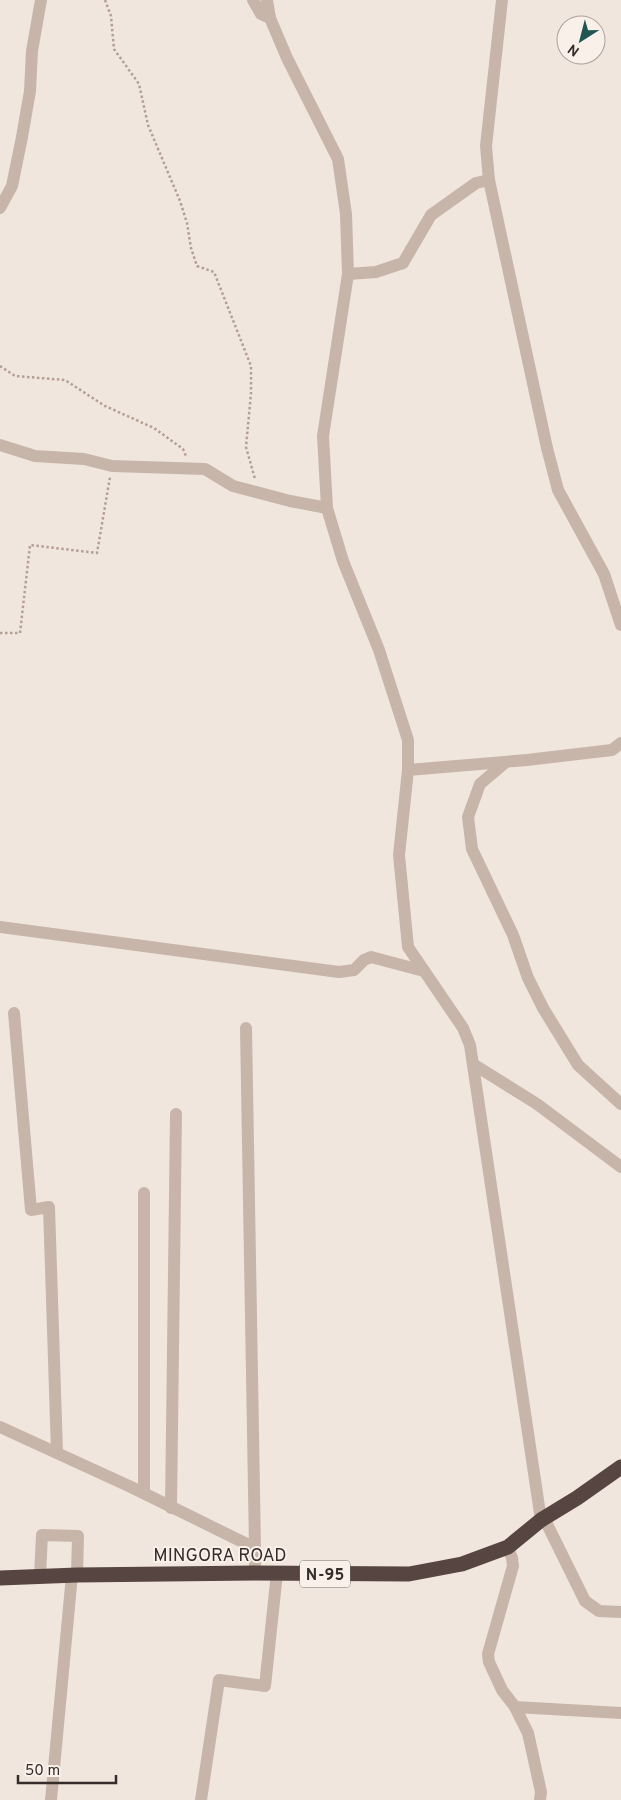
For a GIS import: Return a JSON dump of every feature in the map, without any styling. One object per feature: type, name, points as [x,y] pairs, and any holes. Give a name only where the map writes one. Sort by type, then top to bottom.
[{"type":"highway","name":"MINGORA ROAD","points":[[0,1578],[74,1575],[255,1573],[409,1574],[462,1564],[508,1547],[543,1519],[621,1467]]},
{"type":"street","points":[[0,208],[12,186],[22,138],[30,91],[32,51],[41,0]]},
{"type":"street","points":[[253,0],[261,14],[270,18]]},
{"type":"street","points":[[267,0],[270,18],[287,58],[338,159],[346,214],[348,274],[323,436],[327,508],[343,560],[379,650],[408,740],[408,770],[399,855],[408,947],[463,1028],[470,1045],[543,1519],[585,1601],[599,1611],[621,1612]]},
{"type":"street","points":[[502,0],[486,146],[489,180],[547,448],[558,490],[604,574],[621,625]]},
{"type":"street","points":[[348,274],[376,272],[403,263],[431,215],[476,183],[489,180]]},
{"type":"street","points":[[0,445],[35,456],[84,459],[112,466],[205,469],[233,486],[290,501],[327,508]]},
{"type":"street","points":[[408,770],[506,762],[612,750],[621,744]]},
{"type":"street","points":[[506,762],[480,784],[468,817],[472,849],[513,935],[528,978],[544,1008],[578,1065],[621,1104]]},
{"type":"street","points":[[0,926],[339,972],[354,970],[364,960],[371,957],[424,971]]},
{"type":"street","points":[[14,1012],[31,1210],[49,1206],[57,1452]]},
{"type":"street","points":[[246,1028],[255,1573]]},
{"type":"street","points":[[473,1064],[537,1104],[621,1167]]},
{"type":"street","points":[[172,1508],[176,1114]]},
{"type":"street","points":[[144,1193],[144,1493]]},
{"type":"street","points":[[0,1427],[144,1493],[255,1548]]},
{"type":"street","points":[[40,1576],[42,1535],[78,1536],[51,1800]]},
{"type":"street","points":[[508,1547],[513,1566],[488,1654],[489,1662],[502,1690],[528,1733],[540,1800]]},
{"type":"street","points":[[201,1800],[219,1680],[265,1686],[277,1573]]},
{"type":"street","points":[[514,1707],[621,1713]]},
{"type":"path","points":[[105,0],[112,16],[114,48],[139,84],[148,125],[180,201],[187,223],[190,248],[197,266],[214,272],[251,366],[251,394],[246,446],[259,493]]},
{"type":"path","points":[[0,366],[15,376],[65,380],[105,406],[154,428],[183,449],[191,468]]},
{"type":"path","points":[[0,632],[20,633],[30,546],[97,553],[112,466]]}]
